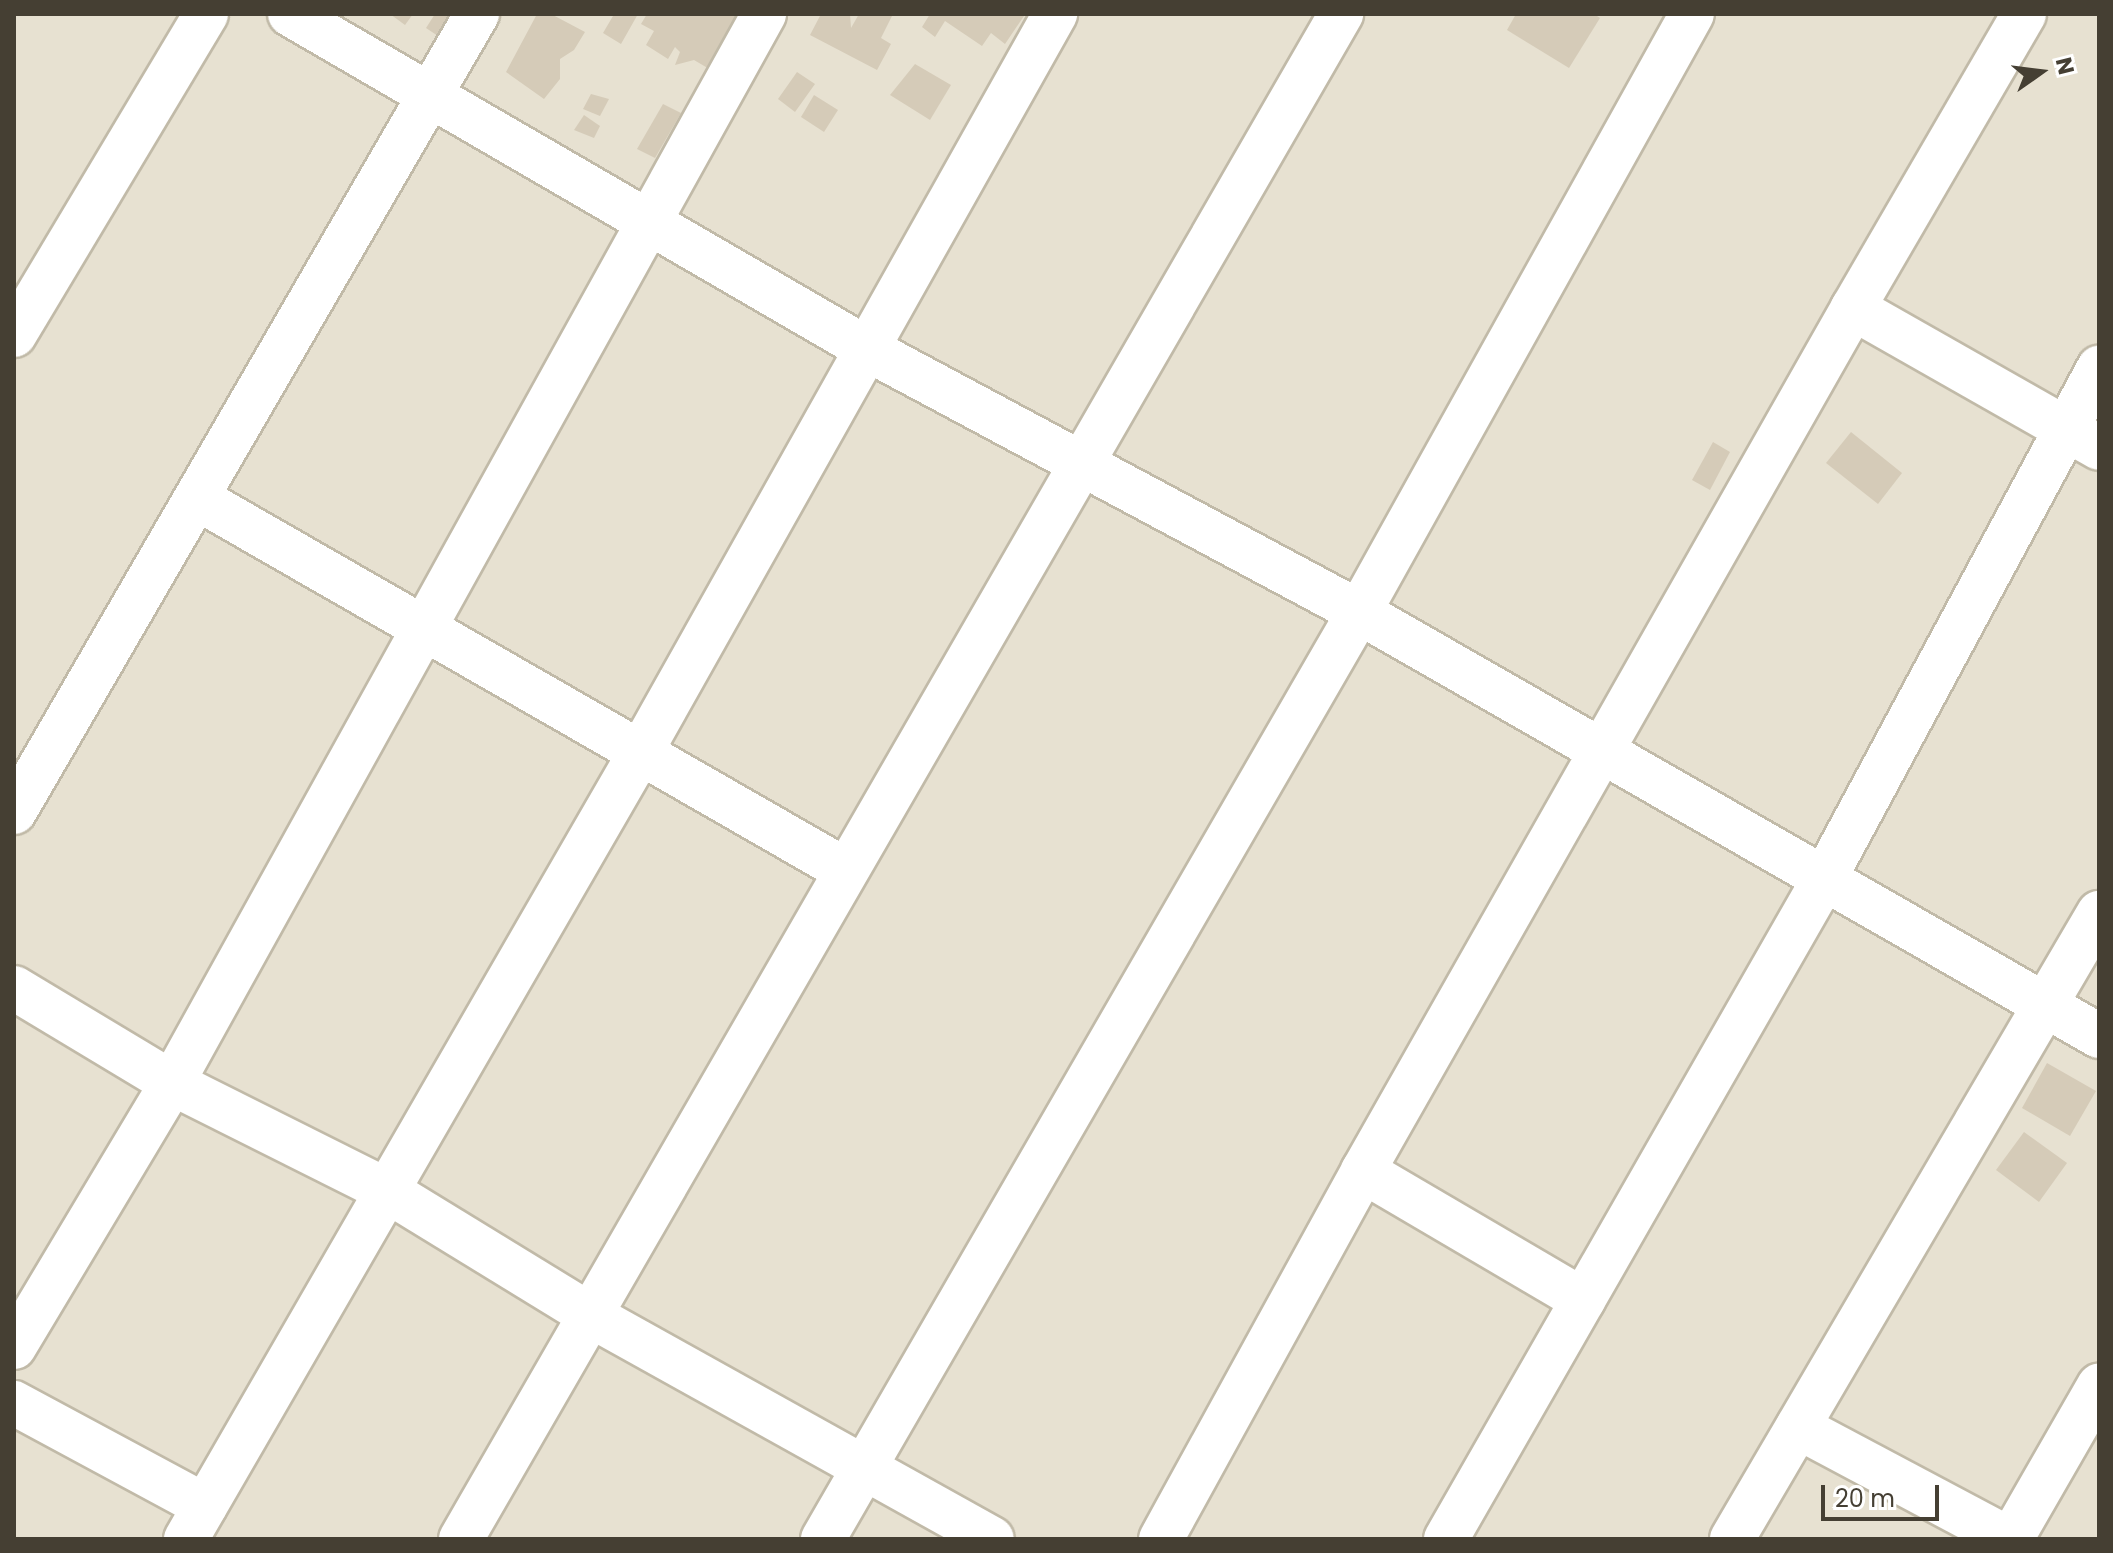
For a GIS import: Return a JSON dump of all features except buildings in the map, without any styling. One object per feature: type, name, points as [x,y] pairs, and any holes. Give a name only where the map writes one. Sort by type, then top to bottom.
[{"type":"street","points":[[14,335],[206,14]]},
{"type":"street","points":[[290,14],[869,350],[1359,612],[1823,881],[2099,1036]]},
{"type":"street","points":[[14,812],[477,14]]},
{"type":"street","points":[[14,1347],[172,1083],[764,14]]},
{"type":"street","points":[[14,1403],[196,1523],[640,753],[1055,14]]},
{"type":"street","points":[[823,1539],[1359,612],[1692,14]]},
{"type":"street","points":[[1161,1539],[1363,1171],[1853,308],[2024,14]]},
{"type":"street","points":[[461,1539],[588,1314],[1082,466],[1338,15]]},
{"type":"street","points":[[1853,308],[2082,438]]},
{"type":"street","points":[[1446,1539],[1823,881],[2082,438],[2099,368]]},
{"type":"street","points":[[197,498],[845,870]]},
{"type":"street","points":[[1732,1539],[2099,913]]},
{"type":"street","points":[[14,988],[172,1083],[386,1190],[588,1314],[992,1539]]},
{"type":"street","points":[[1363,1171],[1583,1300]]},
{"type":"street","points":[[1798,1427],[2010,1539],[2099,1386]]},
{"type":"shaded area","points":[[14,14],[2099,14],[2099,1539],[14,1539]]}]
